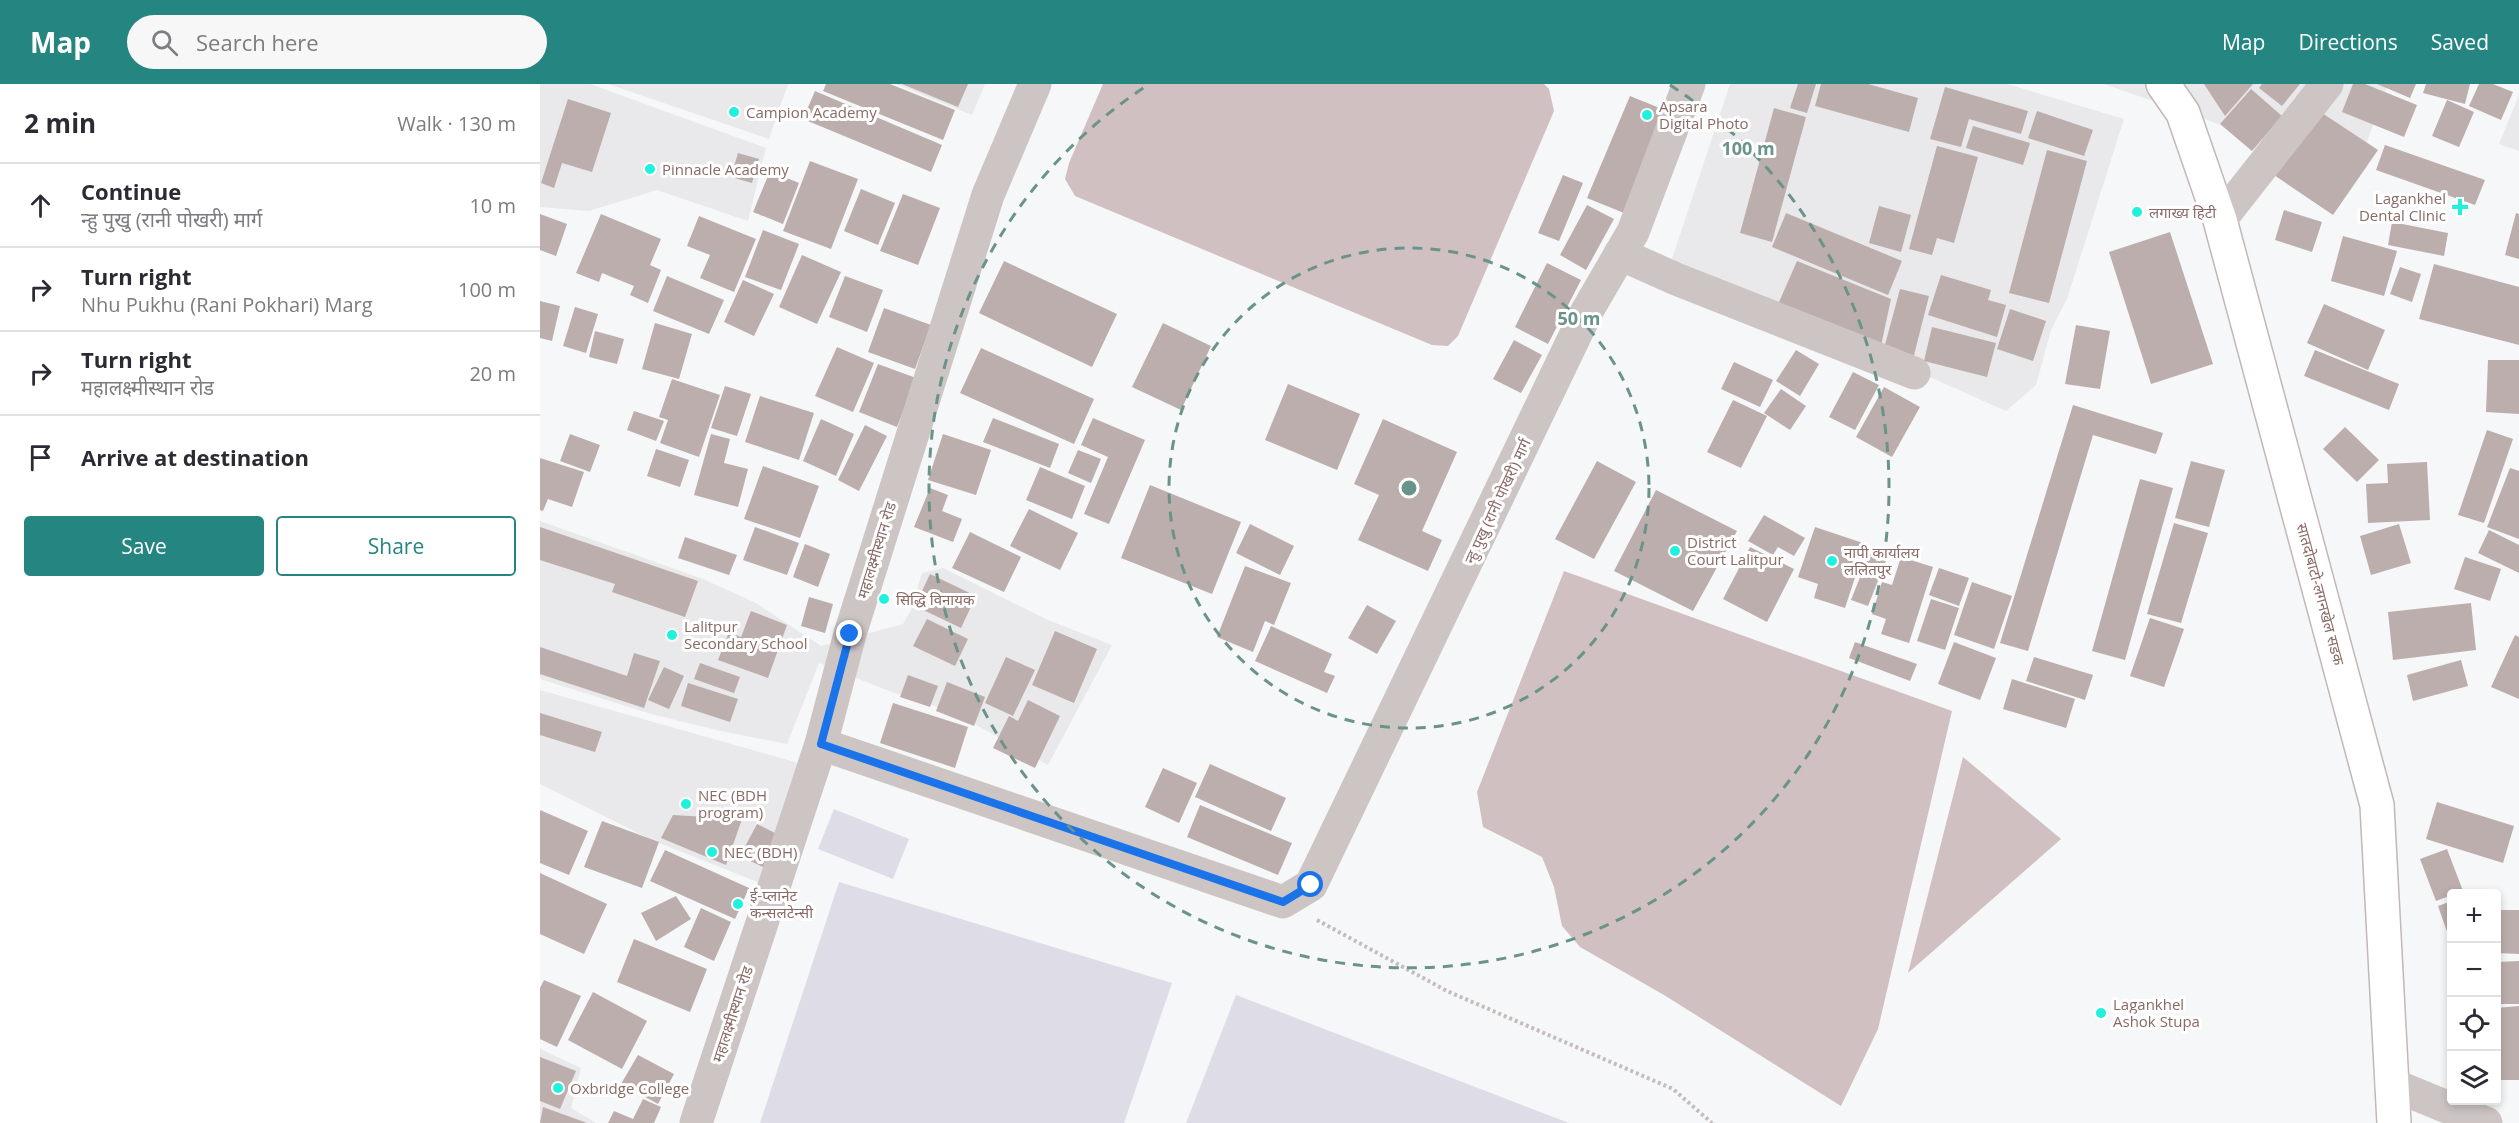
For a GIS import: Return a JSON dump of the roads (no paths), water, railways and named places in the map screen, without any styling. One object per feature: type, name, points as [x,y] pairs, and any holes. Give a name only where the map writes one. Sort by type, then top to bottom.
[{"type":"main road","name":"सातदोबाटो-लगनखेल सडक","points":[[2163,84],[2183,113],[2220,220],[2377,805],[2394,1123]]},
{"type":"street","name":"महालक्ष्मीस्थान रोड","points":[[696,1123],[821,744],[850,634],[988,195],[1035,84]]},
{"type":"street","name":"न्हु पुखु (रानी पोखरी) मार्ग","points":[[821,744],[1283,902],[1311,885],[1587,311],[1637,222],[1689,84]]},
{"type":"street","points":[[2220,220],[2327,84]]},
{"type":"street","points":[[1620,254],[1676,279],[1914,374]]},
{"type":"street","points":[[2391,1084],[2486,1123]]},
{"type":"place","name":"Campion Academy","points":[[734,112]]},
{"type":"place","name":"Apsara Digital Photo","points":[[1647,115]]},
{"type":"place","name":"Pinnacle Academy","points":[[650,169]]},
{"type":"place","name":"Lagankhel Dental Clinic","points":[[2460,207]]},
{"type":"place","name":"लगाख्य हिटी","points":[[2137,212]]},
{"type":"place","name":"District Court Lalitpur","points":[[1675,551]]},
{"type":"place","name":"नापी कार्यालय ललितपुर","points":[[1832,561]]},
{"type":"place","name":"सिद्धि विनायक","points":[[884,599]]},
{"type":"place","name":"Lalitpur Secondary School","points":[[672,635]]},
{"type":"place","name":"NEC (BDH program)","points":[[686,804]]},
{"type":"place","name":"NEC (BDH)","points":[[712,852]]},
{"type":"place","name":"ई-प्लानेट कन्सलटेन्सी","points":[[738,904]]},
{"type":"place","name":"Lagankhel Ashok Stupa","points":[[2101,1013]]},
{"type":"place","name":"Oxbridge College","points":[[558,1088]]}]
